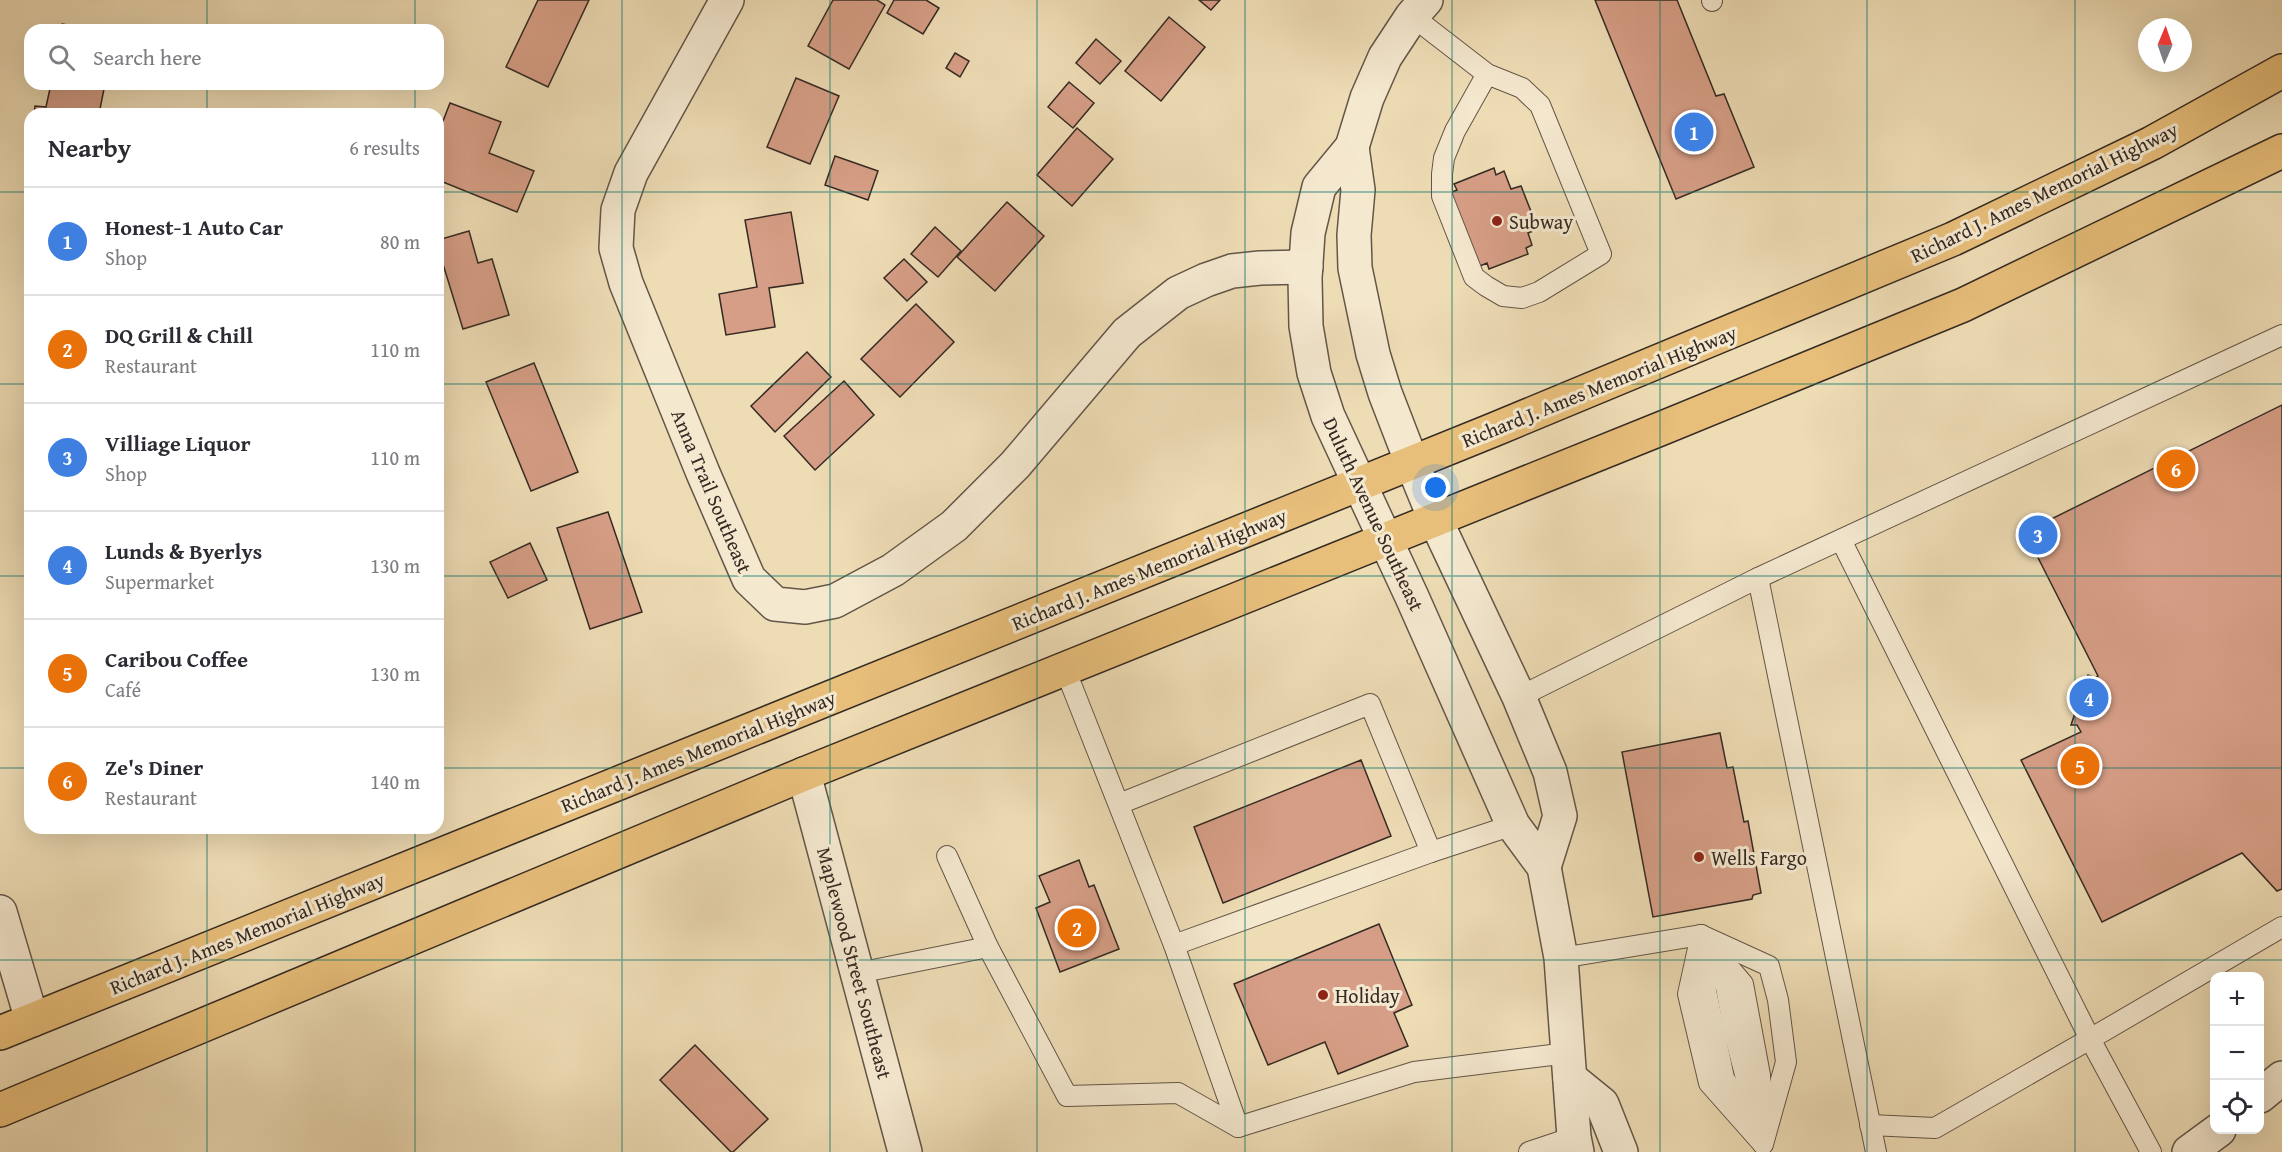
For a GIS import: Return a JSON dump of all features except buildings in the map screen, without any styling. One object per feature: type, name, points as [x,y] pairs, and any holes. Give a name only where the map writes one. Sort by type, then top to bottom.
[{"type":"main road","name":"Richard J. Ames Memorial Highway","points":[[0,1033],[1412,463],[1953,239],[2152,143],[2282,72]]},
{"type":"main road","points":[[0,1110],[804,774],[1677,423],[1964,305],[2282,151]]},
{"type":"street","name":"Anna Trail Southeast","points":[[727,0],[631,172],[618,210],[616,248],[630,293],[748,579],[775,604],[805,607],[835,601],[893,570],[954,526],[1016,465],[1127,333],[1178,293],[1206,280],[1232,272],[1260,268],[1306,267]]},
{"type":"street","name":"Duluth Avenue Southeast","points":[[1419,8],[1385,57],[1366,98],[1352,147],[1319,187],[1308,233],[1306,326],[1314,373],[1329,416],[1488,764],[1513,825],[1544,867],[1561,958],[1576,1145]]},
{"type":"street","name":"Duluth Avenue Southeast","points":[[1352,147],[1358,190],[1354,235],[1355,268],[1373,354],[1385,393],[1435,519],[1519,697],[1550,772],[1560,816],[1544,867]]},
{"type":"street","name":"Maplewood Street Southeast","points":[[804,774],[904,1152]]},
{"type":"street","points":[[0,912],[32,1020]]},
{"type":"street","points":[[1569,1065],[1602,1104],[1621,1152]]},
{"type":"street","points":[[2264,1092],[2282,1078]]},
{"type":"street","points":[[2189,1152],[2213,1134]]},
{"type":"lane","points":[[1419,8],[1487,74],[1522,88],[1540,105],[1601,254],[1555,283],[1522,298],[1503,296],[1474,277],[1442,196],[1444,158],[1455,131],[1487,74]]},
{"type":"lane","points":[[1519,697],[1758,578],[2282,335]]},
{"type":"lane","points":[[1841,540],[2091,1039],[2151,1152]]},
{"type":"lane","points":[[1758,578],[1876,1152]]},
{"type":"lane","points":[[1065,669],[1174,945],[1238,1127]]},
{"type":"lane","points":[[1119,804],[1370,704],[1431,852]]},
{"type":"lane","points":[[1174,945],[1431,852],[1513,825]]},
{"type":"lane","points":[[947,856],[988,947],[1067,1096],[1178,1093],[1238,1127],[1414,1072],[1569,1065]]},
{"type":"lane","points":[[1870,1125],[1935,1128],[2282,927]]},
{"type":"lane","points":[[1701,935],[1726,987],[1734,1032],[1766,1148]]},
{"type":"lane","points":[[1701,935],[1688,994],[1709,1083],[1766,1148]]},
{"type":"lane","points":[[1561,958],[1701,935],[1768,966],[1778,1000],[1786,1062],[1766,1148]]},
{"type":"lane","points":[[858,973],[988,947]]},
{"type":"lane","points":[[1529,1152],[1576,1145]]},
{"type":"place","name":"Honest-1 Auto Car","points":[[1694,132]]},
{"type":"place","name":"Subway","points":[[1497,221]]},
{"type":"place","name":"Ze's Diner","points":[[2176,469]]},
{"type":"place","name":"Villiage Liquor","points":[[2038,535]]},
{"type":"place","name":"Lunds & Byerlys","points":[[2089,698]]},
{"type":"place","name":"Caribou Coffee","points":[[2080,766]]},
{"type":"place","name":"Wells Fargo","points":[[1699,857]]},
{"type":"place","name":"DQ Grill & Chill","points":[[1077,928]]},
{"type":"place","name":"Holiday","points":[[1323,995]]}]
